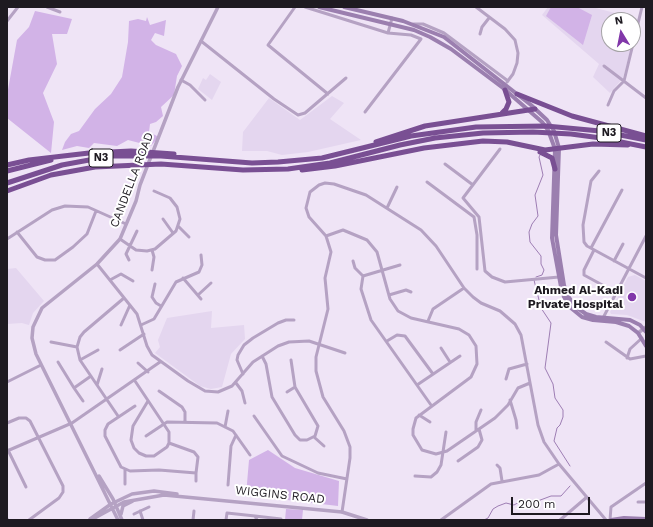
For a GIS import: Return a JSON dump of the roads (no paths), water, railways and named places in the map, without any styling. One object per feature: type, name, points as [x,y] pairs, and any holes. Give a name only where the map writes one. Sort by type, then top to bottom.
[{"type":"highway","points":[[502,113],[506,109],[509,102],[505,86]]},
{"type":"highway","points":[[517,94],[572,116],[646,136]]},
{"type":"highway","points":[[355,151],[385,138],[425,126],[535,109]]},
{"type":"highway","name":"N3","points":[[7,183],[62,164],[110,156],[162,156],[252,163],[278,162],[315,159],[430,133],[476,127],[519,125],[571,128],[646,140]]},
{"type":"highway","name":"N3","points":[[7,191],[60,173],[95,167],[140,163],[243,170],[288,169],[330,163],[400,145],[435,138],[512,132],[571,134],[601,138],[645,147]]},
{"type":"highway","points":[[288,169],[311,170],[403,151],[483,141],[507,142],[550,156],[554,161],[556,171]]},
{"type":"highway","points":[[532,149],[557,149],[593,144],[645,147]]},
{"type":"highway","points":[[7,165],[29,160],[89,153],[149,151],[167,152],[198,158]]},
{"type":"highway","points":[[7,171],[33,164],[89,153]]},
{"type":"highway","points":[[7,195],[60,173]]},
{"type":"main road","points":[[319,7],[414,30],[439,41],[517,94],[547,120],[554,131],[557,149],[552,224],[559,278],[564,297],[578,314],[593,320],[624,324],[638,333],[646,346]]},
{"type":"main road","points":[[344,7],[413,24],[434,32],[453,43],[505,86],[528,109],[548,130],[557,149]]},
{"type":"main road","points":[[556,171],[556,234],[567,295],[579,310],[590,316],[630,320],[645,331]]},
{"type":"main road","points":[[610,520],[624,518],[646,518]]},
{"type":"street","points":[[7,21],[18,7]]},
{"type":"street","points":[[47,7],[60,12]]},
{"type":"street","name":"CANDELLA ROAD","points":[[120,519],[41,365],[34,349],[32,338],[36,318],[45,305],[96,264],[120,239],[136,201],[140,185],[181,80],[218,7]]},
{"type":"street","points":[[295,7],[268,45],[328,94]]},
{"type":"street","points":[[306,7],[388,33],[421,39],[365,112]]},
{"type":"street","points":[[476,7],[512,35],[517,45],[517,63],[513,74],[505,86]]},
{"type":"street","points":[[608,105],[614,91],[624,81],[642,7]]},
{"type":"street","points":[[388,33],[392,18]]},
{"type":"street","points":[[480,34],[482,27],[489,18]]},
{"type":"street","points":[[201,41],[274,99],[298,115],[305,113],[346,78]]},
{"type":"street","points":[[604,66],[646,98]]},
{"type":"street","points":[[181,80],[190,85],[205,100]]},
{"type":"street","points":[[500,148],[462,199],[478,217],[485,271],[502,281],[559,278]]},
{"type":"street","points":[[445,164],[473,185]]},
{"type":"street","points":[[599,171],[591,181],[583,225],[584,242],[592,249],[646,278]]},
{"type":"street","points":[[427,182],[474,217],[477,235],[477,269]]},
{"type":"street","points":[[342,512],[350,447],[344,431],[323,397],[318,384],[316,364],[319,344],[328,309],[325,278],[331,252],[326,236],[309,217],[306,208],[310,192],[319,185],[328,183],[348,188],[387,208],[428,236],[464,288],[476,300],[500,311],[515,324],[521,335],[542,436],[559,464],[606,520]]},
{"type":"street","points":[[387,208],[397,186]]},
{"type":"street","points":[[617,293],[584,275],[584,270],[592,249],[622,190]]},
{"type":"street","points":[[120,239],[140,251],[152,250],[173,233],[178,226],[179,211],[174,202],[154,191]]},
{"type":"street","points":[[7,239],[56,208],[73,205],[88,207],[126,224]]},
{"type":"street","points":[[16,232],[37,257],[45,260],[55,260],[87,234],[96,211]]},
{"type":"street","points":[[163,219],[173,233]]},
{"type":"street","points":[[178,226],[190,237]]},
{"type":"street","points":[[326,236],[343,230],[368,240],[377,252],[389,295],[395,308],[403,314],[454,327],[464,332],[473,340],[478,356],[476,368],[469,379],[431,405],[416,418],[413,435],[418,446],[430,453],[443,453],[503,410],[518,388],[530,383]]},
{"type":"street","points":[[129,260],[126,254],[137,231]]},
{"type":"street","points":[[604,318],[646,236]]},
{"type":"street","points":[[614,261],[624,244]]},
{"type":"street","points":[[152,250],[154,257],[152,270]]},
{"type":"street","points":[[141,325],[154,319],[176,282],[199,272],[202,265],[201,255]]},
{"type":"street","points":[[353,261],[355,268],[363,276]]},
{"type":"street","points":[[96,264],[137,314],[150,351],[160,362],[205,391],[218,392],[227,389],[236,383],[253,362],[284,343],[295,341],[319,344],[346,353]]},
{"type":"street","points":[[363,276],[400,265]]},
{"type":"street","points":[[110,280],[121,274],[133,281]]},
{"type":"street","points":[[363,276],[361,286],[368,312],[431,405]]},
{"type":"street","points":[[183,278],[201,299]]},
{"type":"street","points":[[198,295],[211,283]]},
{"type":"street","points":[[155,284],[152,297],[156,303],[161,306]]},
{"type":"street","points":[[428,321],[433,309],[464,288]]},
{"type":"street","points":[[389,295],[406,290],[411,292]]},
{"type":"street","points":[[118,416],[80,360],[77,347],[80,337],[84,332],[124,298]]},
{"type":"street","points":[[121,325],[130,306]]},
{"type":"street","points":[[243,374],[237,360],[238,355],[244,345],[281,322],[294,320]]},
{"type":"street","points":[[638,333],[645,331]]},
{"type":"street","points":[[627,358],[630,349],[642,338],[645,331]]},
{"type":"street","points":[[120,350],[144,334]]},
{"type":"street","points":[[387,341],[400,335],[407,337],[433,374]]},
{"type":"street","points":[[51,342],[77,347]]},
{"type":"street","points":[[606,342],[627,358],[632,359],[646,356]]},
{"type":"street","points":[[441,348],[450,362]]},
{"type":"street","points":[[80,360],[98,350]]},
{"type":"street","points":[[262,356],[266,364],[270,394],[293,433],[303,440],[314,437],[318,430],[317,423],[295,387],[291,360]]},
{"type":"street","points":[[417,385],[460,356]]},
{"type":"street","points":[[58,362],[83,401]]},
{"type":"street","points":[[26,487],[7,450],[72,423],[148,372],[160,362]]},
{"type":"street","points":[[138,363],[148,372]]},
{"type":"street","points":[[506,379],[510,369],[527,364]]},
{"type":"street","points":[[7,382],[41,365]]},
{"type":"street","points":[[97,385],[102,369]]},
{"type":"street","points":[[74,388],[91,376]]},
{"type":"street","points":[[135,381],[169,432],[169,443],[163,451],[154,456],[142,454],[134,448],[131,440],[131,430],[148,401]]},
{"type":"street","points":[[236,383],[242,391],[245,403]]},
{"type":"street","points":[[287,392],[295,387]]},
{"type":"street","points":[[159,391],[182,407],[185,412],[185,421]]},
{"type":"street","points":[[510,400],[517,428]]},
{"type":"street","points":[[135,406],[118,416],[106,426],[104,433],[119,465],[125,470],[159,470],[196,473]]},
{"type":"street","points":[[458,462],[478,447],[482,440],[477,430],[476,422],[481,410]]},
{"type":"street","points":[[226,427],[228,411]]},
{"type":"street","points":[[419,415],[430,422]]},
{"type":"street","points":[[254,416],[282,456],[318,473],[347,479]]},
{"type":"street","points":[[7,423],[19,418],[26,418],[33,424],[63,489],[59,498],[35,519],[29,520]]},
{"type":"street","points":[[146,436],[164,423],[185,421],[212,422],[226,427],[236,435],[250,455]]},
{"type":"street","points":[[415,476],[431,477],[440,469],[446,432]]},
{"type":"street","points":[[228,485],[231,446],[236,435]]},
{"type":"street","points":[[314,437],[324,446]]},
{"type":"street","points":[[169,443],[194,452],[198,457],[196,481]]},
{"type":"street","points":[[441,520],[484,488],[502,481],[539,474],[559,464]]},
{"type":"street","points":[[497,465],[500,468],[502,481]]},
{"type":"street","points":[[125,470],[125,484]]},
{"type":"street","points":[[610,520],[611,507],[646,483]]},
{"type":"street","name":"WIGGINS ROAD","points":[[90,520],[113,504],[132,494],[150,492],[164,492],[342,512],[367,520]]},
{"type":"street","name":"WIGGINS ROAD","points":[[113,504],[140,498],[164,495],[190,496]]},
{"type":"street","points":[[560,520],[587,497]]},
{"type":"street","points":[[120,519],[123,506],[140,498]]},
{"type":"street","points":[[638,502],[646,502]]},
{"type":"street","points":[[134,514],[149,507]]},
{"type":"street","points":[[140,511],[143,520]]},
{"type":"street","points":[[193,520],[194,511]]},
{"type":"street","points":[[226,520],[227,514],[281,519]]},
{"type":"street","points":[[255,516],[257,520]]},
{"type":"waterway","points":[[536,277],[542,275],[544,270],[541,264],[541,256],[530,242],[529,232],[532,224],[538,216],[535,195],[543,175],[539,157],[540,155]]},
{"type":"waterway","points":[[534,280],[541,308],[551,323],[545,368],[553,384],[555,398],[563,410],[563,417],[557,428],[554,441],[570,466]]},
{"type":"waterway","points":[[484,520],[488,518],[493,509],[498,506],[506,503],[514,505],[523,500],[535,502],[551,496],[561,496],[570,486]]},
{"type":"place","name":"Ahmed Al-Kadi Private Hospital","points":[[632,297]]}]
